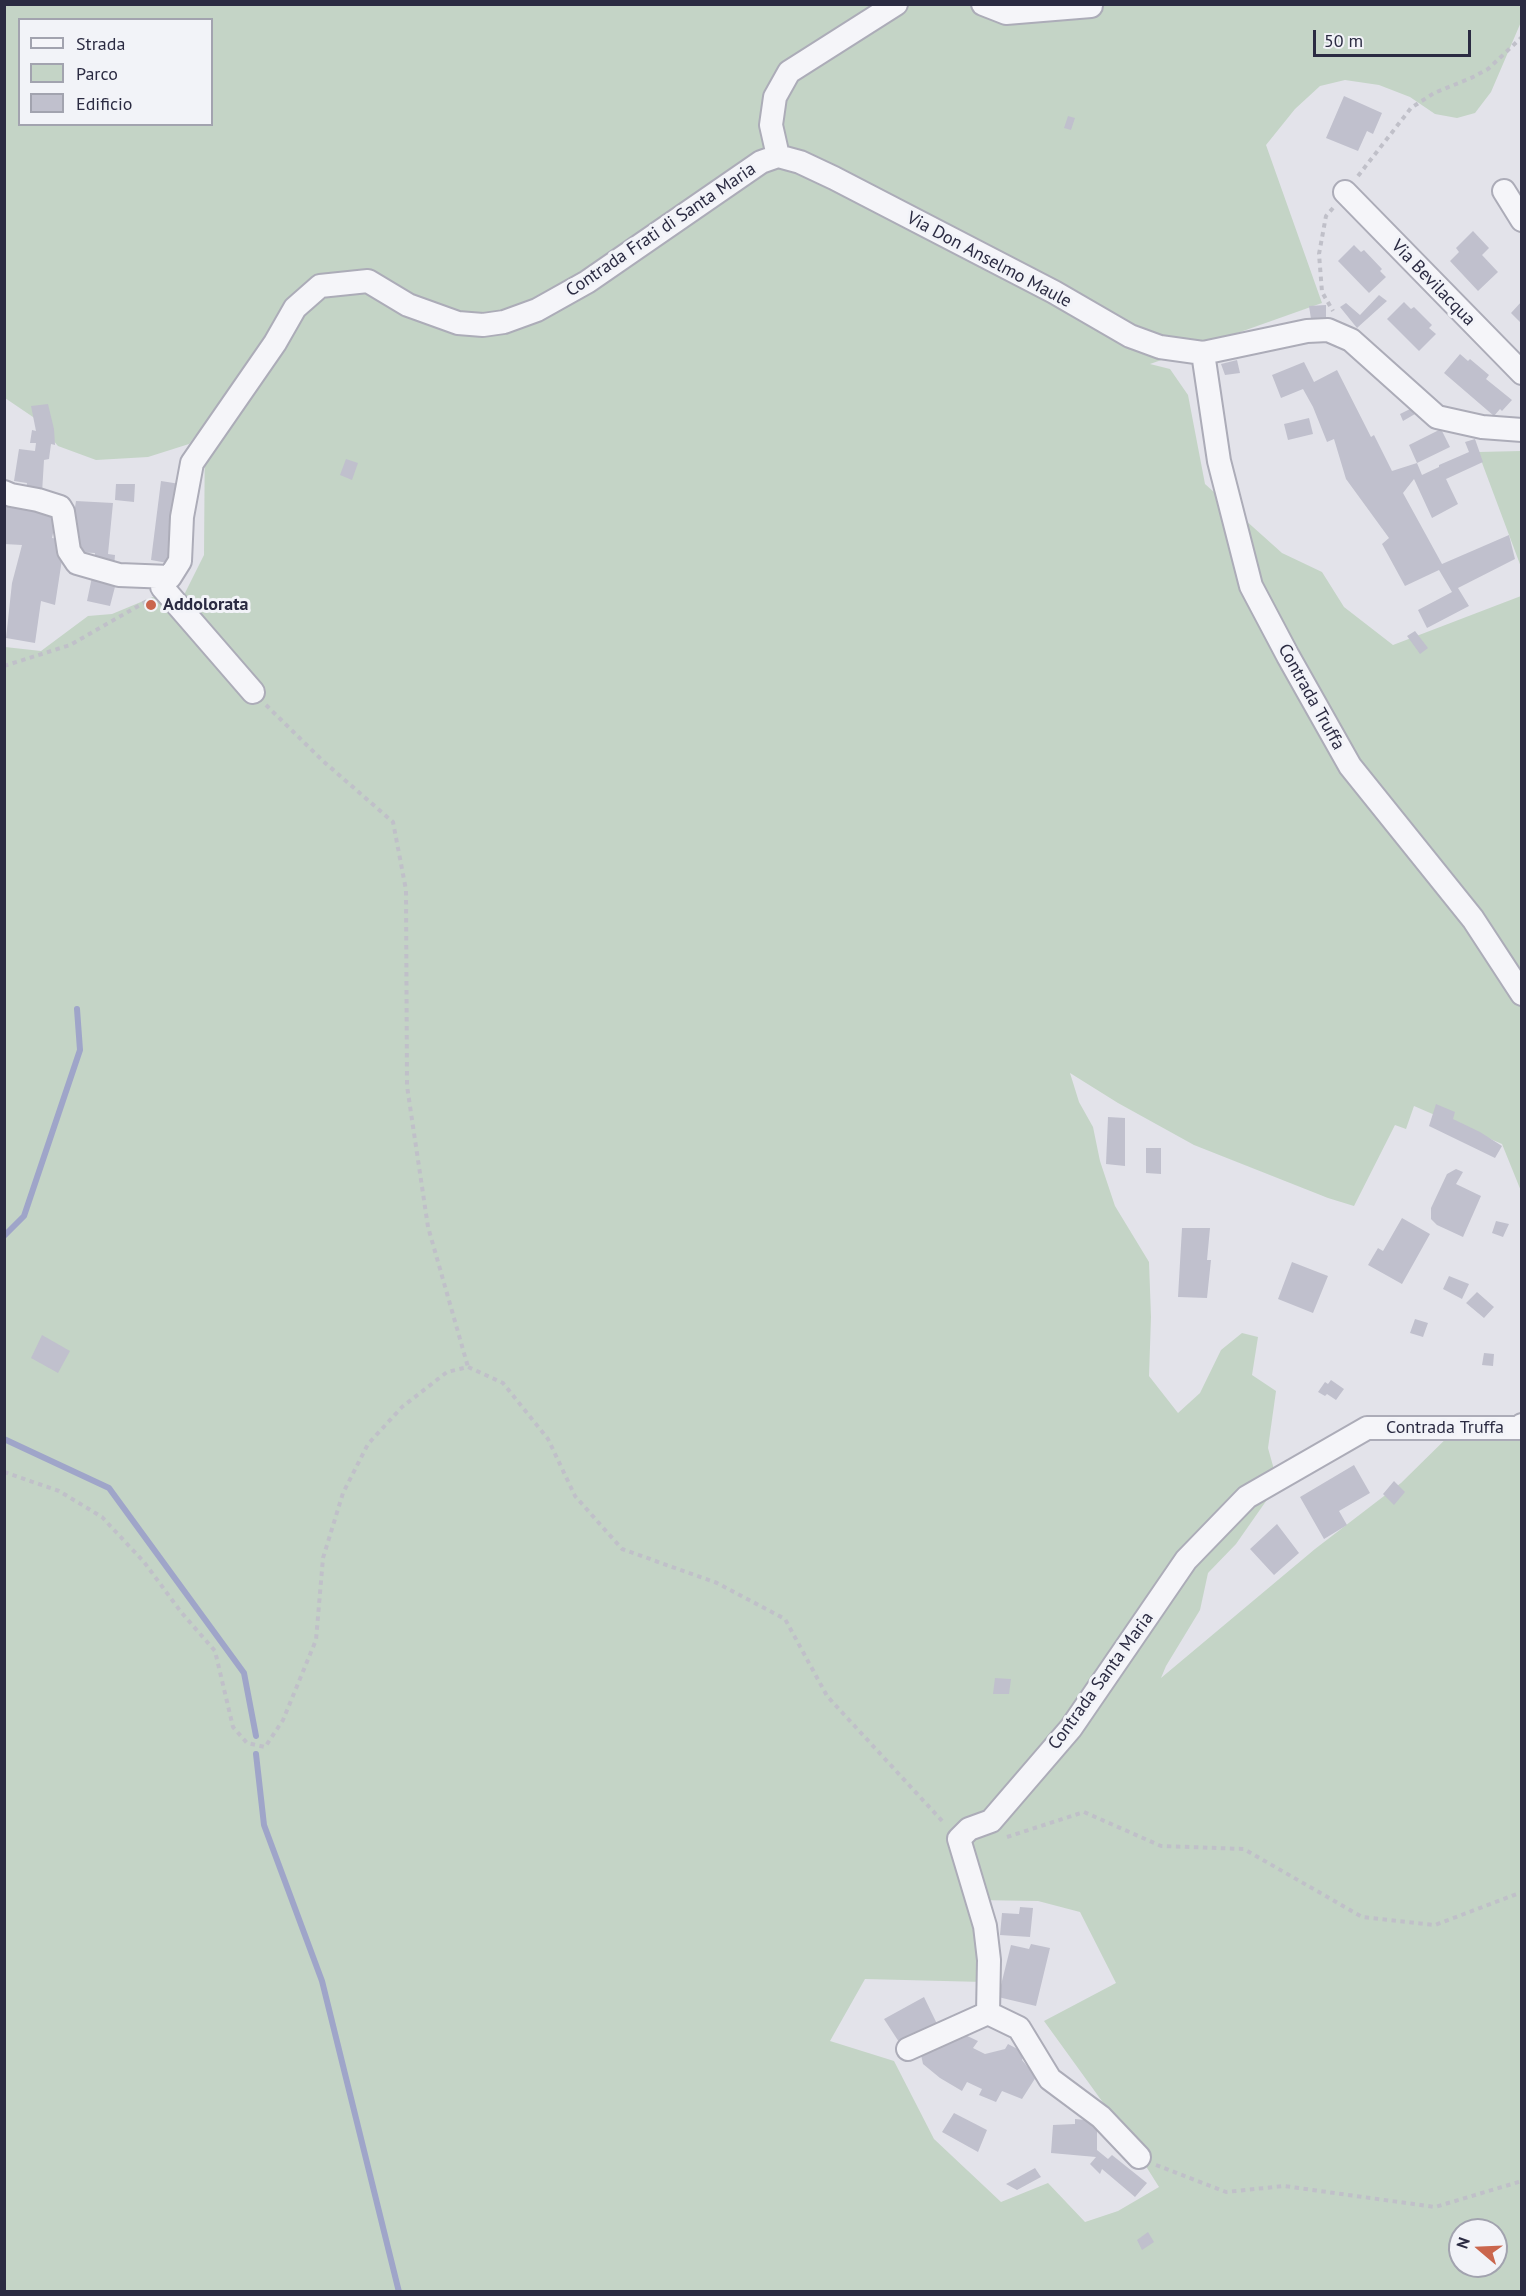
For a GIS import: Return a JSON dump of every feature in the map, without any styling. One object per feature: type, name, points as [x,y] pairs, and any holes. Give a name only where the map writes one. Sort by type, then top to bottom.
[{"type":"street","name":"Contrada Frati di Santa Maria","points":[[4,492],[60,507],[63,512],[69,551],[76,563],[119,575],[170,577],[180,561],[182,517],[192,463],[275,343],[295,308],[320,286],[368,281],[408,305],[458,323],[483,325],[504,322],[537,310],[587,282],[761,162],[778,156],[771,125],[775,97],[789,72],[896,4]]},
{"type":"street","points":[[983,4],[1006,13],[1091,6]]},
{"type":"street","name":"Via Don Anselmo Maule","points":[[778,156],[800,162],[834,178],[1054,292],[1130,336],[1160,347],[1203,353],[1307,331],[1328,330],[1351,340]]},
{"type":"street","points":[[1504,191],[1521,220]]},
{"type":"street","name":"Via Bevilacqua","points":[[1345,192],[1521,374]]},
{"type":"street","points":[[1351,340],[1437,417],[1482,427],[1521,430]]},
{"type":"street","name":"Contrada Truffa","points":[[1203,353],[1220,461],[1251,586],[1287,656],[1350,766],[1473,919],[1521,993]]},
{"type":"street","points":[[162,588],[253,692]]},
{"type":"street","name":"Contrada Truffa","points":[[1366,1428],[1520,1428],[1521,1425]]},
{"type":"street","name":"Contrada Santa Maria","points":[[959,1839],[969,1829],[992,1821],[1071,1728],[1186,1560],[1247,1497],[1366,1428]]},
{"type":"street","points":[[959,1839],[985,1926],[989,1960],[988,2013]]},
{"type":"street","points":[[908,2049],[988,2013]]},
{"type":"street","points":[[988,2013],[1019,2028],[1050,2079],[1101,2117],[1139,2157]]},
{"type":"path","points":[[1351,340],[1322,292],[1319,254],[1326,216],[1411,108],[1434,93],[1488,69],[1521,37]]},
{"type":"path","points":[[4,666],[70,645],[154,596],[162,588]]},
{"type":"path","points":[[253,692],[323,761],[393,822],[406,890],[407,1086],[428,1227],[468,1367]]},
{"type":"path","points":[[4,1472],[59,1491],[102,1517],[144,1562],[181,1612],[215,1651],[233,1727],[247,1743],[265,1747],[283,1720],[316,1640],[323,1558],[343,1493],[368,1444],[402,1407],[447,1372],[468,1367],[503,1383],[548,1439],[575,1496],[622,1549],[717,1583],[784,1619],[827,1696],[959,1839]]},
{"type":"path","points":[[1000,1840],[1084,1812],[1161,1846],[1244,1849],[1362,1917],[1435,1925],[1521,1892]]},
{"type":"path","points":[[1139,2157],[1226,2192],[1284,2186],[1435,2207],[1521,2181]]},
{"type":"green space","points":[[4,5],[1521,5],[1521,22],[1491,92],[1475,113],[1457,118],[1435,114],[1410,97],[1379,85],[1345,80],[1320,86],[1295,109],[1266,145],[1322,303],[1150,364],[1170,369],[1188,395],[1205,484],[1282,553],[1322,572],[1344,607],[1393,645],[1521,596],[1521,1191],[1502,1144],[1414,1106],[1406,1129],[1395,1125],[1354,1206],[1194,1145],[1118,1103],[1070,1073],[1079,1102],[1093,1127],[1100,1161],[1115,1206],[1149,1262],[1151,1317],[1149,1376],[1178,1413],[1200,1393],[1221,1350],[1242,1333],[1258,1337],[1252,1375],[1276,1391],[1268,1448],[1278,1484],[1236,1544],[1208,1573],[1200,1610],[1161,1678],[1315,1549],[1401,1483],[1462,1423],[1521,1428],[1521,2291],[5,2291],[5,647],[41,651],[88,616],[112,614],[153,597],[181,601],[204,555],[205,423],[189,444],[148,457],[96,460],[58,446],[33,417],[5,398]],"holes":[[[975,1900],[1038,1901],[1080,1912],[1116,1983],[1044,2021],[1125,2133],[1159,2187],[1118,2211],[1085,2222],[1048,2183],[1001,2202],[934,2139],[894,2061],[830,2041],[865,1979],[984,1982]]]},
{"type":"green space","points":[[1521,451],[1521,567],[1478,452]]},
{"type":"building","points":[[1344,96],[1382,113],[1373,134],[1367,131],[1358,151],[1326,138]]},
{"type":"building","points":[[1068,116],[1075,118],[1071,130],[1064,128]]},
{"type":"building","points":[[1473,231],[1489,248],[1482,255],[1498,272],[1478,291],[1450,261],[1459,252],[1456,248]]},
{"type":"building","points":[[1354,245],[1361,252],[1364,250],[1382,269],[1380,271],[1386,277],[1369,293],[1338,261]]},
{"type":"building","points":[[1379,295],[1387,301],[1357,328],[1340,307],[1346,303],[1360,315]]},
{"type":"building","points":[[1522,301],[1522,324],[1511,313]]},
{"type":"building","points":[[1404,302],[1411,309],[1414,307],[1432,325],[1429,328],[1436,334],[1419,351],[1387,319]]},
{"type":"building","points":[[1326,305],[1326,318],[1311,319],[1309,306]]},
{"type":"building","points":[[1460,354],[1468,361],[1470,359],[1489,375],[1486,379],[1512,400],[1502,411],[1500,409],[1494,416],[1444,373]]},
{"type":"building","points":[[1237,360],[1240,373],[1225,375],[1221,364]]},
{"type":"building","points":[[1304,362],[1314,382],[1337,370],[1371,437],[1374,435],[1392,471],[1417,463],[1422,475],[1469,452],[1465,442],[1475,439],[1483,462],[1446,479],[1458,504],[1432,518],[1414,479],[1403,493],[1442,564],[1509,535],[1515,559],[1458,588],[1469,606],[1427,628],[1418,610],[1452,592],[1439,570],[1405,586],[1382,544],[1389,538],[1346,479],[1334,439],[1327,442],[1303,389],[1281,398],[1272,375]]},
{"type":"building","points":[[48,404],[55,445],[51,444],[49,459],[44,460],[42,493],[26,491],[27,483],[14,481],[19,449],[35,451],[36,443],[30,443],[32,430],[36,431],[31,406]]},
{"type":"building","points":[[1412,408],[1415,414],[1403,421],[1400,414]]},
{"type":"building","points":[[1309,418],[1313,434],[1288,440],[1284,424]]},
{"type":"building","points":[[1441,429],[1450,447],[1417,463],[1409,445]]},
{"type":"building","points":[[346,459],[358,463],[352,480],[340,475]]},
{"type":"building","points":[[161,481],[180,484],[173,564],[151,560]]},
{"type":"building","points":[[116,484],[135,484],[134,502],[115,500]]},
{"type":"building","points":[[4,501],[58,510],[52,538],[65,540],[55,605],[41,601],[35,643],[6,638],[12,583],[22,545],[4,544]]},
{"type":"building","points":[[76,501],[113,503],[108,554],[115,555],[114,567],[94,562],[95,553],[73,552],[72,526]]},
{"type":"building","points":[[92,577],[116,583],[110,606],[87,601]]},
{"type":"building","points":[[1415,631],[1428,648],[1420,654],[1407,636]]},
{"type":"building","points":[[1436,1104],[1455,1112],[1453,1119],[1502,1146],[1495,1158],[1429,1126]]},
{"type":"building","points":[[1108,1117],[1125,1118],[1125,1166],[1106,1164]]},
{"type":"building","points":[[1146,1148],[1161,1148],[1161,1174],[1146,1173]]},
{"type":"building","points":[[1456,1169],[1463,1172],[1456,1184],[1481,1196],[1463,1237],[1437,1225],[1431,1219],[1431,1208],[1447,1174]]},
{"type":"building","points":[[1402,1218],[1430,1234],[1402,1284],[1368,1265],[1378,1248],[1383,1251]]},
{"type":"building","points":[[1496,1221],[1509,1224],[1503,1237],[1492,1233]]},
{"type":"building","points":[[1182,1228],[1210,1228],[1207,1260],[1211,1260],[1207,1298],[1178,1297]]},
{"type":"building","points":[[1292,1262],[1328,1276],[1313,1313],[1278,1299]]},
{"type":"building","points":[[1449,1276],[1469,1284],[1462,1299],[1443,1289]]},
{"type":"building","points":[[1477,1292],[1494,1307],[1484,1318],[1466,1303]]},
{"type":"building","points":[[1415,1319],[1428,1323],[1423,1337],[1410,1333]]},
{"type":"building","points":[[42,1335],[70,1351],[58,1373],[31,1358]]},
{"type":"building","points":[[1484,1353],[1494,1354],[1493,1366],[1482,1365]]},
{"type":"building","points":[[1331,1380],[1344,1389],[1336,1400],[1327,1394],[1325,1396],[1318,1392],[1325,1382],[1328,1384]]},
{"type":"building","points":[[1354,1465],[1370,1493],[1339,1511],[1347,1525],[1324,1539],[1300,1497]]},
{"type":"building","points":[[1394,1481],[1405,1492],[1394,1505],[1383,1494]]},
{"type":"building","points":[[1277,1524],[1299,1553],[1274,1575],[1250,1549]]},
{"type":"building","points":[[995,1678],[1011,1679],[1009,1694],[993,1694]]},
{"type":"building","points":[[1020,1907],[1033,1908],[1030,1937],[1000,1935],[1002,1913],[1019,1914]]},
{"type":"building","points":[[1031,1944],[1050,1948],[1036,2006],[998,1997],[1011,1945],[1029,1949]]},
{"type":"building","points":[[924,1997],[938,2026],[899,2042],[884,2019]]},
{"type":"building","points":[[963,2034],[978,2041],[973,2048],[985,2054],[1005,2049],[1008,2044],[1025,2053],[1022,2060],[1036,2077],[1022,2099],[1002,2091],[996,2102],[979,2095],[982,2089],[967,2082],[962,2091],[940,2078],[923,2064],[921,2055]]},
{"type":"building","points":[[954,2113],[987,2130],[978,2152],[942,2132]]},
{"type":"building","points":[[1075,2119],[1097,2121],[1097,2150],[1108,2159],[1112,2155],[1147,2183],[1135,2197],[1102,2169],[1100,2174],[1090,2164],[1096,2157],[1051,2153],[1053,2125],[1075,2124]]},
{"type":"building","points":[[1035,2168],[1041,2177],[1017,2190],[1006,2184]]},
{"type":"building","points":[[1148,2232],[1154,2242],[1142,2250],[1137,2240]]},
{"type":"waterway","points":[[4,1236],[24,1216],[80,1050],[77,1009]]},
{"type":"waterway","points":[[4,1439],[109,1488],[244,1673],[256,1736]]},
{"type":"waterway","points":[[256,1754],[264,1825],[322,1981],[399,2292]]},
{"type":"place","name":"Addolorata","points":[[151,605]]}]
